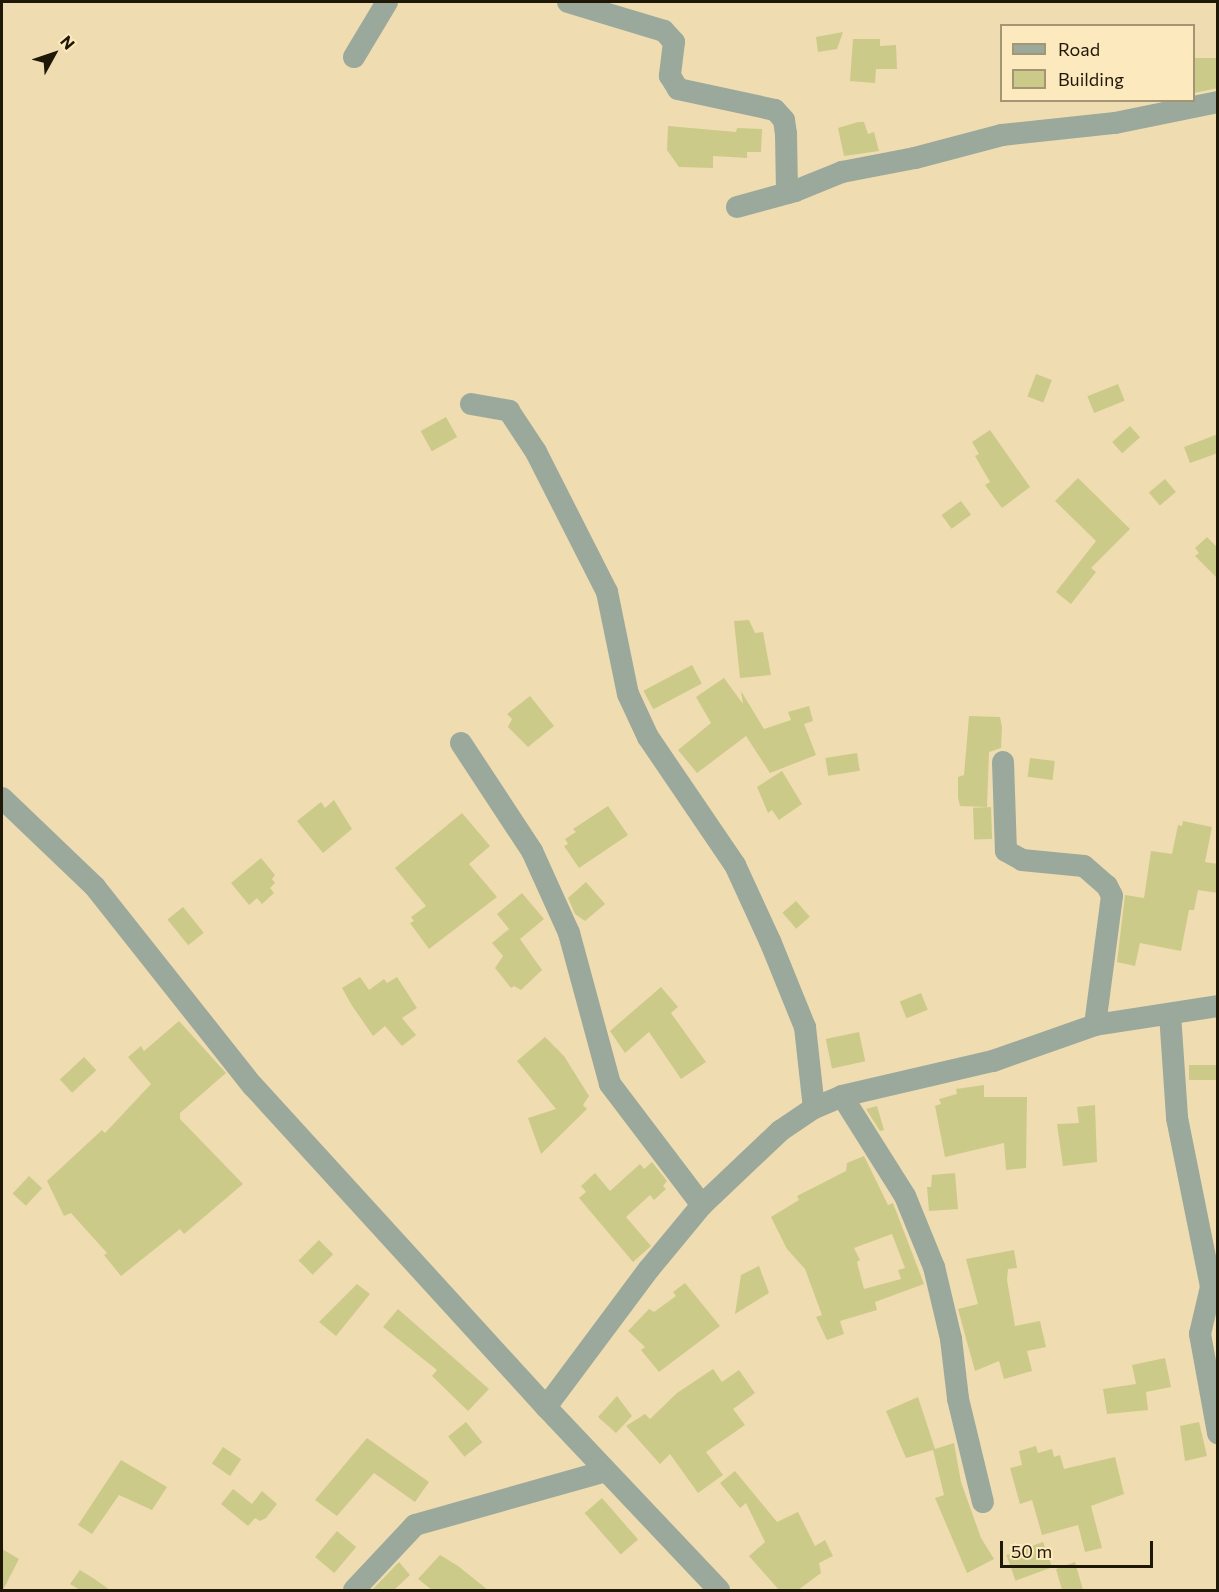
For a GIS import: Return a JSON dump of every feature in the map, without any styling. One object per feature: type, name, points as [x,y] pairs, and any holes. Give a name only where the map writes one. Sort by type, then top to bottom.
[{"type":"street","points":[[354,57],[387,2]]},
{"type":"street","points":[[568,2],[664,31],[674,42],[670,76],[678,89],[775,110],[784,120],[787,193]]},
{"type":"street","points":[[737,207],[787,193],[842,171],[915,158],[1002,135],[1115,123],[1218,102]]},
{"type":"street","points":[[471,404],[509,411],[536,452],[608,592],[628,694],[648,737],[735,865],[792,994],[805,1027],[814,1108]]},
{"type":"street","points":[[461,743],[532,851],[569,933],[610,1084],[702,1205]]},
{"type":"street","points":[[1003,762],[1006,851],[1022,860],[1084,866],[1107,886],[1112,896],[1095,1025]]},
{"type":"street","points":[[2,798],[95,888],[253,1086],[546,1407],[720,1590]]},
{"type":"street","points":[[546,1407],[649,1269],[702,1205],[780,1131],[814,1108],[842,1096],[993,1061],[1095,1025],[1218,1006]]},
{"type":"street","points":[[1170,1014],[1177,1118],[1211,1287],[1200,1334],[1218,1433]]},
{"type":"street","points":[[842,1096],[905,1196],[934,1268],[951,1339],[958,1400],[983,1502]]},
{"type":"street","points":[[354,1590],[415,1525],[606,1471]]},
{"type":"building","points":[[843,32],[837,49],[818,52],[816,37]]},
{"type":"building","points":[[853,39],[880,39],[880,46],[896,45],[897,69],[876,69],[875,83],[850,81]]},
{"type":"building","points":[[1195,58],[1218,58],[1218,88],[1195,93]]},
{"type":"building","points":[[864,122],[868,134],[874,132],[879,151],[844,156],[838,128]]},
{"type":"building","points":[[668,126],[736,132],[737,128],[762,129],[761,152],[747,152],[747,158],[713,156],[713,168],[679,167],[667,150]]},
{"type":"building","points":[[1036,374],[1052,380],[1043,402],[1027,396]]},
{"type":"building","points":[[1118,384],[1125,401],[1094,413],[1087,396]]},
{"type":"building","points":[[446,417],[457,437],[432,451],[421,431]]},
{"type":"building","points":[[1130,426],[1140,437],[1122,453],[1112,442]]},
{"type":"building","points":[[990,430],[1030,487],[1002,508],[985,485],[990,482],[975,456],[979,454],[972,442]]},
{"type":"building","points":[[1218,434],[1218,453],[1190,463],[1184,447]]},
{"type":"building","points":[[1078,478],[1130,529],[1091,568],[1096,572],[1071,604],[1056,592],[1096,541],[1055,501]]},
{"type":"building","points":[[1165,479],[1176,492],[1160,506],[1149,492]]},
{"type":"building","points":[[961,501],[971,515],[952,529],[942,515]]},
{"type":"building","points":[[1207,537],[1218,548],[1218,579],[1195,556],[1199,553],[1195,548]]},
{"type":"building","points":[[749,620],[755,633],[763,632],[771,675],[740,678],[734,621]]},
{"type":"building","points":[[692,665],[702,684],[653,709],[643,691]]},
{"type":"building","points":[[724,678],[743,704],[741,691],[764,729],[791,720],[788,712],[809,706],[813,721],[804,724],[816,755],[770,773],[746,736],[697,773],[678,750],[711,723],[696,697]]},
{"type":"building","points":[[530,696],[554,726],[528,747],[508,727],[512,719],[507,714]]},
{"type":"building","points":[[969,716],[1000,717],[1002,727],[1001,748],[989,752],[987,807],[960,806],[958,798],[958,777],[964,775]]},
{"type":"building","points":[[857,753],[860,771],[828,776],[825,758]]},
{"type":"building","points":[[1030,758],[1055,761],[1052,780],[1028,777]]},
{"type":"building","points":[[782,771],[802,804],[779,820],[772,810],[768,813],[757,787]]},
{"type":"building","points":[[334,800],[352,829],[323,853],[297,821],[321,802],[325,808]]},
{"type":"building","points":[[608,806],[628,835],[579,868],[564,846],[568,844],[565,839],[576,832],[573,829]]},
{"type":"building","points":[[991,807],[992,839],[974,840],[973,808]]},
{"type":"building","points":[[462,813],[490,846],[469,864],[497,897],[429,949],[410,923],[414,921],[411,917],[426,906],[395,868]]},
{"type":"building","points":[[1183,821],[1212,827],[1205,862],[1218,864],[1218,893],[1198,890],[1194,910],[1189,910],[1181,951],[1140,943],[1135,966],[1117,962],[1125,895],[1144,898],[1151,851],[1172,854],[1178,825],[1182,826]]},
{"type":"building","points":[[261,858],[275,875],[272,879],[275,883],[270,888],[274,893],[262,904],[257,898],[249,905],[231,883]]},
{"type":"building","points":[[586,882],[605,904],[585,921],[575,914],[568,898]]},
{"type":"building","points":[[522,893],[544,919],[520,939],[542,970],[521,990],[514,986],[511,988],[495,968],[503,956],[492,943],[509,929],[497,914]]},
{"type":"building","points":[[796,901],[810,917],[796,929],[782,913]]},
{"type":"building","points":[[183,907],[204,933],[188,945],[167,920]]},
{"type":"building","points":[[360,977],[369,990],[384,979],[387,983],[397,977],[417,1008],[402,1018],[416,1035],[402,1046],[385,1026],[373,1036],[351,1004],[342,988]]},
{"type":"building","points":[[661,987],[678,1007],[671,1013],[706,1062],[681,1079],[649,1032],[625,1053],[610,1031]]},
{"type":"building","points":[[921,993],[928,1010],[906,1018],[900,1002]]},
{"type":"building","points":[[179,1021],[226,1073],[180,1113],[180,1119],[243,1184],[184,1234],[180,1229],[121,1276],[104,1255],[107,1253],[71,1213],[64,1216],[47,1181],[102,1130],[105,1133],[151,1084],[128,1057],[141,1046],[144,1051]]},
{"type":"building","points":[[859,1032],[865,1061],[832,1068],[826,1039]]},
{"type":"building","points":[[545,1037],[564,1056],[589,1096],[583,1105],[587,1109],[541,1154],[528,1118],[556,1109],[517,1061]]},
{"type":"building","points":[[84,1057],[96,1070],[72,1093],[60,1080]]},
{"type":"building","points":[[1189,1065],[1218,1065],[1218,1080],[1189,1080]]},
{"type":"building","points":[[984,1085],[984,1097],[1027,1097],[1026,1168],[1006,1170],[1004,1143],[945,1157],[935,1106],[941,1104],[939,1099],[957,1094],[956,1089]]},
{"type":"building","points":[[1095,1105],[1097,1162],[1063,1166],[1057,1124],[1079,1123],[1077,1107]]},
{"type":"building","points":[[877,1106],[884,1130],[880,1131],[866,1109]]},
{"type":"building","points":[[864,1156],[888,1205],[893,1203],[924,1284],[875,1302],[877,1310],[840,1321],[844,1334],[827,1340],[816,1317],[822,1315],[805,1269],[787,1249],[771,1217],[799,1200],[797,1196],[846,1171],[847,1163]],"holes":[[[892,1234],[905,1268],[898,1270],[901,1279],[864,1289],[857,1262],[860,1260],[854,1248]]]},
{"type":"building","points":[[652,1162],[667,1181],[663,1186],[666,1189],[654,1200],[650,1195],[626,1217],[651,1246],[633,1262],[579,1198],[586,1192],[581,1186],[595,1173],[610,1191],[640,1164],[644,1169]]},
{"type":"building","points":[[955,1173],[958,1209],[929,1211],[927,1187],[931,1187],[932,1175]]},
{"type":"building","points":[[29,1176],[42,1188],[26,1206],[13,1194]]},
{"type":"building","points":[[319,1240],[333,1254],[313,1275],[298,1261]]},
{"type":"building","points":[[1014,1250],[1017,1268],[1008,1269],[1007,1280],[1015,1326],[1040,1321],[1046,1347],[1027,1351],[1032,1371],[1004,1379],[999,1361],[975,1371],[958,1309],[978,1304],[966,1259]]},
{"type":"building","points":[[759,1266],[769,1293],[735,1314],[741,1275]]},
{"type":"building","points":[[685,1283],[720,1326],[659,1372],[641,1350],[645,1347],[628,1331],[649,1309],[654,1312],[676,1296],[673,1292]]},
{"type":"building","points":[[357,1284],[370,1294],[336,1336],[319,1322]]},
{"type":"building","points":[[398,1309],[489,1389],[468,1411],[432,1376],[437,1370],[383,1327]]},
{"type":"building","points":[[1165,1358],[1171,1387],[1146,1392],[1148,1410],[1107,1414],[1103,1389],[1136,1384],[1132,1365]]},
{"type":"building","points":[[713,1369],[722,1382],[739,1370],[755,1393],[733,1409],[745,1425],[706,1452],[723,1475],[698,1493],[670,1454],[660,1464],[626,1426],[645,1414],[650,1419],[677,1393]]},
{"type":"building","points":[[617,1396],[632,1416],[616,1433],[598,1417]]},
{"type":"building","points":[[918,1397],[935,1449],[954,1443],[961,1482],[981,1538],[994,1559],[967,1573],[935,1498],[944,1495],[933,1450],[906,1458],[886,1411]]},
{"type":"building","points":[[466,1422],[482,1442],[464,1457],[448,1436]]},
{"type":"building","points":[[1199,1422],[1207,1456],[1185,1461],[1180,1426]]},
{"type":"building","points":[[367,1438],[429,1482],[415,1502],[374,1473],[337,1516],[315,1500]]},
{"type":"building","points":[[1036,1446],[1038,1453],[1052,1449],[1054,1457],[1060,1455],[1064,1469],[1115,1457],[1124,1494],[1091,1506],[1102,1548],[1085,1552],[1078,1525],[1042,1535],[1032,1500],[1020,1504],[1010,1468],[1022,1465],[1019,1451]]},
{"type":"building","points":[[223,1447],[241,1459],[230,1476],[212,1464]]},
{"type":"building","points":[[121,1460],[167,1487],[152,1510],[119,1495],[92,1534],[78,1525]]},
{"type":"building","points":[[735,1471],[777,1522],[798,1512],[815,1546],[825,1540],[833,1556],[819,1563],[821,1573],[798,1590],[779,1590],[749,1556],[765,1542],[746,1503],[740,1508],[720,1483]]},
{"type":"building","points":[[233,1489],[252,1504],[262,1491],[277,1504],[266,1518],[260,1521],[255,1518],[248,1526],[221,1504]]},
{"type":"building","points":[[602,1498],[638,1540],[621,1555],[585,1513]]},
{"type":"building","points":[[337,1531],[356,1547],[334,1573],[315,1557]]},
{"type":"building","points":[[1043,1542],[1052,1567],[1016,1581],[1006,1555]]},
{"type":"building","points":[[2,1549],[19,1559],[3,1590],[2,1590]]},
{"type":"building","points":[[440,1555],[488,1590],[432,1590],[418,1579]]},
{"type":"building","points":[[399,1562],[410,1575],[394,1590],[372,1590]]},
{"type":"building","points":[[1075,1562],[1083,1590],[1062,1590],[1056,1569]]},
{"type":"building","points":[[80,1570],[110,1590],[80,1590],[70,1584]]}]
